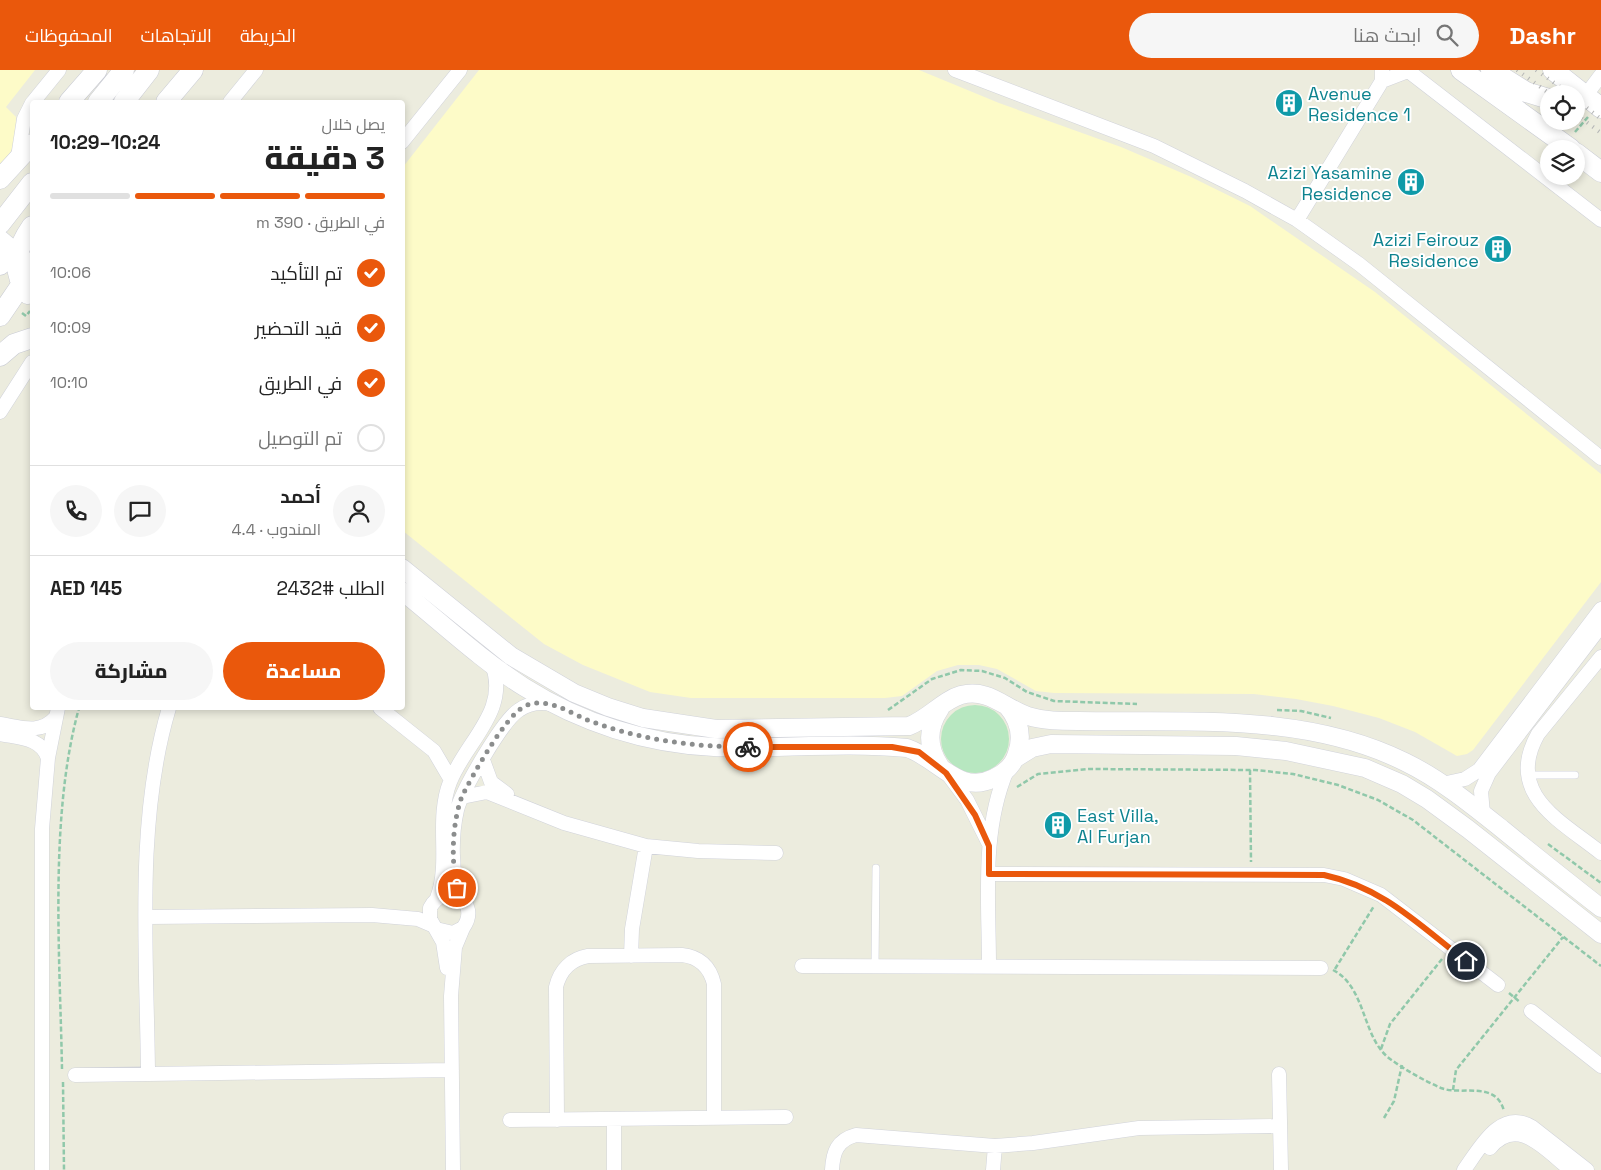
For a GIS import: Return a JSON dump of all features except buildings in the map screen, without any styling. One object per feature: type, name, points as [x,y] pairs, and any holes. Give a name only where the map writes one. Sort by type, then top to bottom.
[{"type":"main road","points":[[71,100],[97,70]]},
{"type":"main road","points":[[100,100],[124,70]]},
{"type":"main road","points":[[126,100],[149,70]]},
{"type":"main road","points":[[168,100],[193,70]]},
{"type":"main road","points":[[1460,70],[1560,140]]},
{"type":"main road","points":[[1491,70],[1526,92],[1540,96]]},
{"type":"main road","points":[[1553,70],[1590,101]]},
{"type":"main road","points":[[7,172],[30,146]]},
{"type":"main road","points":[[1585,159],[1601,172]]},
{"type":"main road","points":[[0,224],[30,186]]},
{"type":"main road","points":[[0,316],[30,231]]},
{"type":"main road","points":[[0,356],[14,344],[30,339]]},
{"type":"street","points":[[35,100],[59,70]]},
{"type":"street","points":[[232,100],[256,70]]},
{"type":"street","points":[[405,138],[460,70]]},
{"type":"street","points":[[955,70],[1154,146],[1223,179],[1297,220],[1359,264],[1601,458]]},
{"type":"street","points":[[1297,220],[1382,75],[1408,70],[1601,220]]},
{"type":"street","points":[[1590,101],[1601,75]]},
{"type":"street","points":[[7,172],[21,148],[24,119],[30,108]]},
{"type":"street","points":[[0,239],[16,269]]},
{"type":"street","points":[[0,412],[30,365]]},
{"type":"street","points":[[405,570],[511,656],[542,676],[600,704],[643,718],[716,729],[894,728],[921,722],[958,696],[971,693],[997,698],[1013,713],[1020,731],[1012,764],[996,799],[989,846],[989,966]]},
{"type":"street","points":[[405,593],[492,664],[552,704],[614,730],[680,744],[713,747],[900,748],[919,752],[943,770],[963,781],[972,783],[991,780],[1032,748],[1051,744],[1236,746],[1286,751],[1365,768],[1402,784],[1428,799],[1468,828],[1601,934]]},
{"type":"street","points":[[1442,784],[1465,779],[1478,770],[1601,609]]},
{"type":"street","points":[[1483,814],[1481,791],[1489,773],[1601,626]]},
{"type":"street","points":[[1601,656],[1538,734],[1529,753],[1527,775],[1531,791],[1540,806],[1601,853]]},
{"type":"street","points":[[451,996],[445,951],[430,914],[442,875],[443,810],[451,780],[496,699],[497,681],[492,664]]},
{"type":"street","points":[[453,1170],[451,996],[455,947],[469,912],[467,906],[460,898],[455,881],[454,832],[458,808],[462,796],[504,726],[520,709],[535,703],[552,704]]},
{"type":"street","points":[[947,703],[934,719],[930,733],[931,748],[943,770],[966,800],[989,846]]},
{"type":"street","points":[[1007,706],[1028,716],[1050,720],[1242,724],[1290,727],[1330,734],[1368,746],[1406,762],[1442,784],[1483,814],[1601,908]]},
{"type":"street","points":[[148,1074],[146,917],[148,826],[159,752],[169,710]]},
{"type":"street","points":[[383,710],[434,751],[451,780]]},
{"type":"street","points":[[0,724],[38,729],[50,724],[57,713]]},
{"type":"street","points":[[42,1170],[41,870],[48,758],[57,713]]},
{"type":"street","points":[[0,734],[36,742],[46,752],[48,758]]},
{"type":"street","points":[[474,740],[487,755],[491,782],[528,808]]},
{"type":"street","points":[[434,751],[449,755],[464,754]]},
{"type":"street","points":[[462,796],[486,792],[590,832],[646,846],[698,851],[776,852]]},
{"type":"street","points":[[631,956],[632,929],[646,846]]},
{"type":"street","points":[[989,874],[1324,875],[1344,879],[1380,895],[1498,985]]},
{"type":"street","points":[[372,915],[415,910],[446,894],[460,898]]},
{"type":"street","points":[[146,917],[372,915],[418,919],[447,934],[463,928]]},
{"type":"street","points":[[557,1120],[556,987],[560,974],[569,964],[581,958],[631,956],[690,956],[709,969],[714,984],[714,1118]]},
{"type":"street","points":[[802,966],[1328,969]]},
{"type":"street","points":[[1532,1011],[1601,1066]]},
{"type":"street","points":[[75,1075],[452,1070]]},
{"type":"street","points":[[1280,1074],[1281,1170]]},
{"type":"street","points":[[510,1120],[786,1117]]},
{"type":"street","points":[[614,1119],[614,1170]]},
{"type":"street","points":[[1464,1170],[1492,1134],[1507,1122],[1518,1121],[1532,1127],[1587,1170]]},
{"type":"street","points":[[832,1170],[833,1157],[838,1145],[849,1137],[856,1135],[995,1146],[1033,1143],[1138,1128],[1280,1126]]},
{"type":"street","points":[[1472,1170],[1498,1139],[1512,1133],[1526,1136],[1533,1140],[1571,1170]]},
{"type":"street","points":[[993,1170],[995,1146]]},
{"type":"lane","points":[[1527,775],[1575,775]]},
{"type":"lane","points":[[875,965],[876,868]]},
{"type":"path","points":[[1574,140],[1590,101]]},
{"type":"path","points":[[885,712],[932,679],[960,670],[982,671],[1005,678],[1027,692],[1054,701],[1144,704]]},
{"type":"path","points":[[1273,709],[1292,710]]},
{"type":"path","points":[[64,1170],[60,884],[67,767],[79,710]]},
{"type":"path","points":[[996,799],[1038,774],[1089,769],[1250,770],[1293,774],[1338,785],[1396,809],[1413,820],[1601,966]]},
{"type":"path","points":[[1250,770],[1251,874]]},
{"type":"path","points":[[1380,895],[1328,969],[1353,988],[1381,1050],[1393,1062],[1402,1065],[1440,1088],[1453,1091],[1472,1089],[1492,1095],[1503,1107],[1507,1122]]},
{"type":"path","points":[[1453,1091],[1456,1070],[1563,937]]},
{"type":"path","points":[[1381,1050],[1390,1024],[1450,949]]},
{"type":"path","points":[[1498,985],[1532,1011]]},
{"type":"path","points":[[1384,1118],[1394,1101],[1399,1086],[1402,1065]]},
{"type":"green space","points":[[968,705],[982,705],[994,710],[1004,720],[1009,732],[1009,746],[1004,758],[994,768],[982,773],[968,773],[956,768],[946,758],[941,746],[941,732],[946,720],[956,710]]},
{"type":"sand","points":[[0,70],[35,70],[6,107],[16,117],[14,144],[0,167]]},
{"type":"sand","points":[[479,70],[919,70],[999,103],[1121,147],[1189,176],[1250,206],[1375,292],[1601,474],[1601,582],[1473,750],[1467,754],[1457,756],[1415,732],[1379,718],[1333,706],[1254,694],[1054,693],[1036,691],[997,669],[979,665],[958,665],[937,671],[902,696],[885,698],[691,698],[650,692],[583,665],[544,644],[405,533],[405,164]]},
{"type":"railway","points":[[1517,70],[1540,87]]},
{"type":"railway","points":[[1536,70],[1557,85]]},
{"type":"railway","points":[[1585,106],[1601,119]]},
{"type":"railway","points":[[1585,121],[1601,133]]},
{"type":"way so far","points":[[457,888],[455,881],[454,832],[455,820],[462,796],[504,726],[513,714],[527,705],[535,703],[552,704],[614,730],[646,738],[713,747],[748,747]]},
{"type":"place","name":"Avenue Residence 1","points":[[1289,103]]},
{"type":"place","name":"Azizi Yasamine Residence","points":[[1411,182]]},
{"type":"place","name":"Azizi Feirouz Residence","points":[[1498,249]]},
{"type":"place","name":"East Villa, Al Furjan","points":[[1058,825]]},
{"type":"route","points":[[748,747],[892,747],[907,748],[919,752],[946,773],[957,786],[975,815],[989,846],[989,874],[1324,875],[1364,886],[1380,895],[1466,961]]}]
